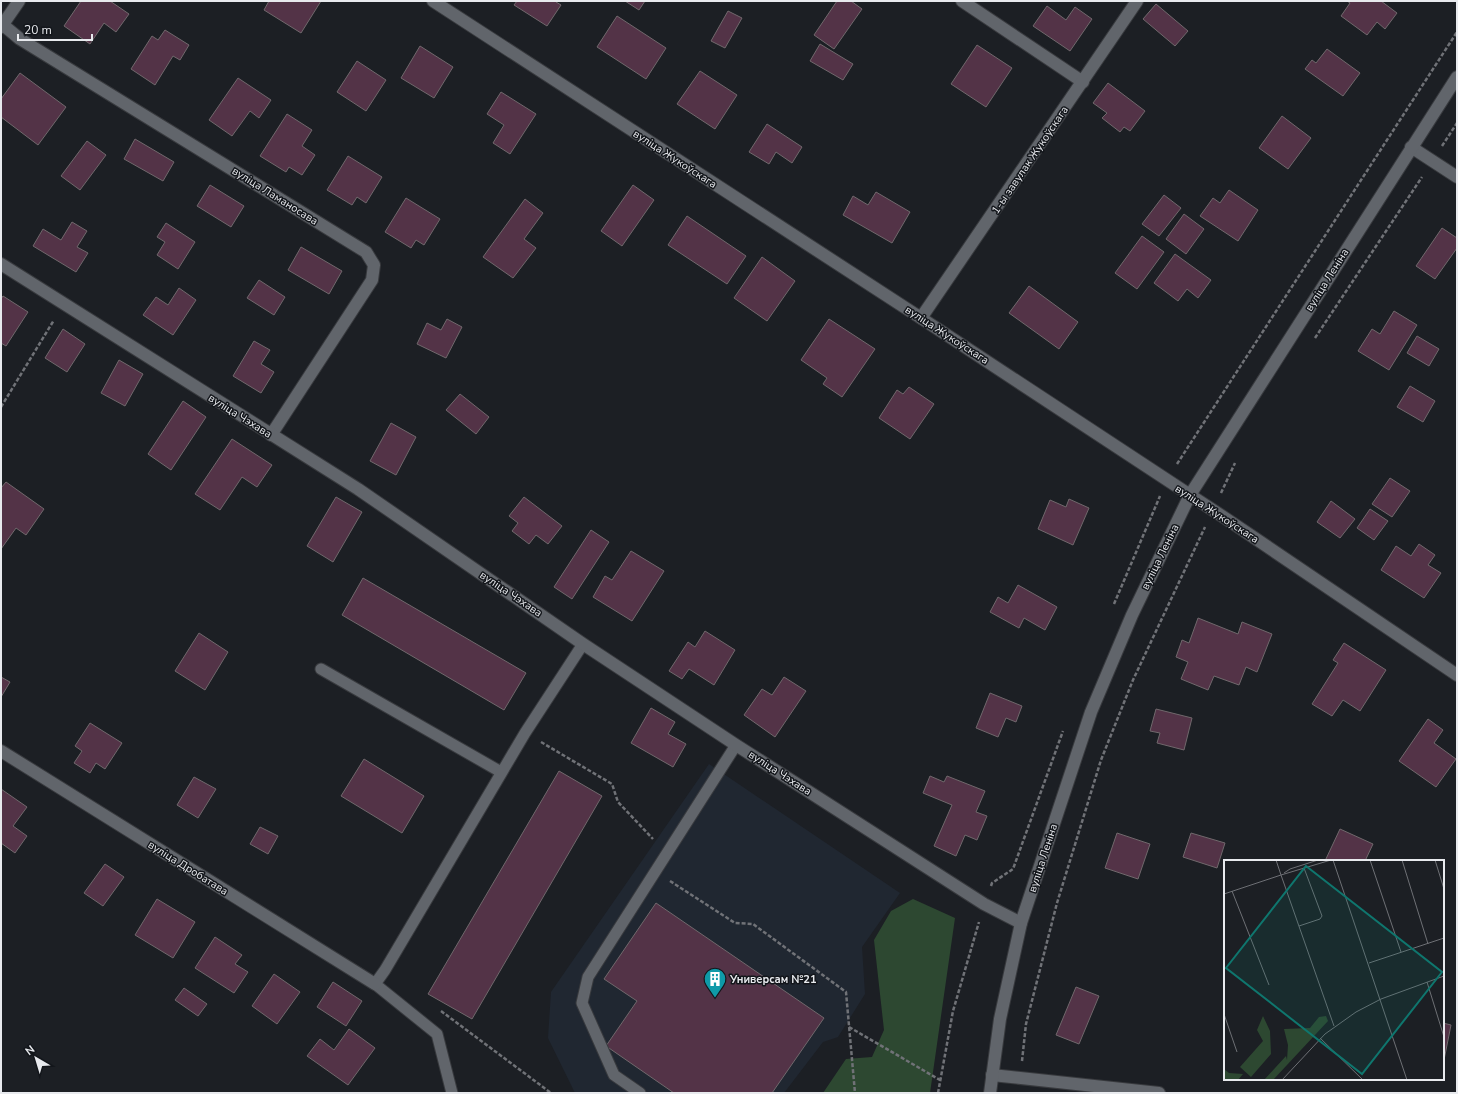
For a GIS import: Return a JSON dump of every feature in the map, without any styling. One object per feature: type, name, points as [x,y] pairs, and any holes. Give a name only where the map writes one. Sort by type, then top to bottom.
[{"type":"street","points":[[2,26],[19,1]]},
{"type":"street","name":"вуліца Жукоўскага","points":[[433,1],[921,318],[1166,481],[1213,510],[1457,675]]},
{"type":"street","points":[[962,1],[1083,82]]},
{"type":"street","name":"1-ы завулак Жукоўскага","points":[[921,318],[1137,1]]},
{"type":"street","name":"вуліца Ламаносава","points":[[2,26],[20,39],[366,252],[374,265],[372,280],[271,435]]},
{"type":"street","name":"вуліца Леніна","points":[[990,1093],[1000,1019],[1021,923],[1091,712],[1132,615],[1190,496],[1457,77]]},
{"type":"street","points":[[1411,147],[1457,177]]},
{"type":"street","name":"вуліца Чэхава","points":[[1,264],[358,489],[584,644],[736,745],[984,904],[1021,923]]},
{"type":"street","name":"вуліца Дробатава","points":[[1,751],[375,984]]},
{"type":"street","points":[[992,1075],[1159,1093]]},
{"type":"lane","points":[[452,1093],[437,1034],[375,984],[385,970],[501,772],[584,644]]},
{"type":"lane","points":[[320,669],[501,772]]},
{"type":"lane","points":[[640,1093],[614,1075],[582,1003],[588,977],[736,745]]},
{"type":"path","points":[[1113,606],[1166,481],[1457,32]]},
{"type":"path","points":[[1311,344],[1457,123]]},
{"type":"path","points":[[1,407],[64,305]]},
{"type":"path","points":[[1020,1078],[1028,1017],[1057,903],[1101,760],[1133,680],[1238,456]]},
{"type":"path","points":[[938,1093],[953,1011],[984,904],[992,883],[1013,870],[1064,728]]},
{"type":"path","points":[[525,733],[612,784],[618,802],[655,841]]},
{"type":"path","points":[[656,872],[735,923],[753,924],[846,992],[855,1093]]},
{"type":"path","points":[[436,1008],[551,1093]]},
{"type":"path","points":[[849,1027],[940,1080]]},
{"type":"shaded area","points":[[709,764],[900,893],[862,947],[865,994],[838,1037],[823,1042],[784,1093],[575,1093],[548,1038],[551,992]]},
{"type":"green space","points":[[913,899],[955,918],[930,1093],[823,1093],[846,1059],[872,1057],[884,1030],[874,940],[891,911]]},
{"type":"building","points":[[81,1],[110,1],[129,14],[116,32],[104,23],[90,44],[64,26]]},
{"type":"building","points":[[269,1],[321,1],[301,33],[264,10]]},
{"type":"building","points":[[517,1],[556,1],[561,5],[547,26],[514,5]]},
{"type":"building","points":[[625,1],[645,1],[639,10]]},
{"type":"building","points":[[837,1],[851,1],[862,9],[834,49],[814,35]]},
{"type":"building","points":[[1347,1],[1381,1],[1397,13],[1385,29],[1377,22],[1367,35],[1341,16],[1350,3]]},
{"type":"building","points":[[1156,4],[1188,31],[1175,46],[1143,19]]},
{"type":"building","points":[[1047,6],[1066,20],[1075,7],[1092,19],[1070,51],[1033,26]]},
{"type":"building","points":[[728,11],[742,18],[725,48],[711,41]]},
{"type":"building","points":[[617,16],[666,48],[646,79],[597,47]]},
{"type":"building","points":[[165,30],[189,45],[180,60],[173,56],[155,85],[131,69],[152,36],[158,40]]},
{"type":"building","points":[[820,44],[853,64],[843,80],[810,61]]},
{"type":"building","points":[[977,45],[1012,68],[986,107],[951,84]]},
{"type":"building","points":[[420,46],[453,67],[434,98],[401,78]]},
{"type":"building","points":[[1327,49],[1360,73],[1343,96],[1305,69],[1312,60],[1316,63]]},
{"type":"building","points":[[357,61],[386,80],[366,111],[337,92]]},
{"type":"building","points":[[700,71],[737,95],[715,129],[677,104]]},
{"type":"building","points":[[20,73],[66,107],[38,145],[1,117],[1,99]]},
{"type":"building","points":[[238,78],[271,100],[259,118],[250,111],[232,136],[209,120]]},
{"type":"building","points":[[1108,83],[1145,111],[1130,131],[1124,127],[1120,132],[1102,118],[1107,113],[1093,103]]},
{"type":"building","points":[[501,92],[536,114],[510,154],[493,143],[504,125],[487,114]]},
{"type":"building","points":[[287,114],[312,130],[302,146],[315,155],[302,175],[289,167],[286,172],[260,156]]},
{"type":"building","points":[[1282,116],[1311,138],[1288,169],[1259,148]]},
{"type":"building","points":[[767,124],[802,147],[792,163],[776,152],[769,164],[749,152]]},
{"type":"building","points":[[135,139],[174,162],[163,181],[124,159]]},
{"type":"building","points":[[87,141],[106,155],[80,190],[61,176]]},
{"type":"building","points":[[348,156],[382,177],[366,203],[357,197],[352,205],[327,190]]},
{"type":"building","points":[[210,185],[244,206],[231,227],[197,206]]},
{"type":"building","points":[[633,185],[654,200],[622,246],[601,231]]},
{"type":"building","points":[[1229,190],[1258,210],[1238,241],[1200,216],[1213,198],[1220,203]]},
{"type":"building","points":[[876,192],[910,212],[892,243],[843,215],[853,196],[868,205]]},
{"type":"building","points":[[1164,195],[1181,208],[1159,236],[1142,224]]},
{"type":"building","points":[[406,198],[440,219],[424,245],[416,240],[411,248],[385,232]]},
{"type":"building","points":[[525,199],[543,213],[524,239],[536,248],[513,278],[483,257]]},
{"type":"building","points":[[1184,214],[1204,229],[1186,254],[1166,239]]},
{"type":"building","points":[[687,216],[746,256],[727,284],[668,245]]},
{"type":"building","points":[[72,222],[87,231],[77,247],[88,253],[76,272],[33,246],[43,229],[61,240]]},
{"type":"building","points":[[166,223],[195,242],[178,269],[157,255],[165,242],[157,237]]},
{"type":"building","points":[[1442,228],[1457,238],[1457,248],[1435,279],[1416,266]]},
{"type":"building","points":[[1142,236],[1164,252],[1137,289],[1115,273]]},
{"type":"building","points":[[301,247],[342,271],[329,294],[288,270]]},
{"type":"building","points":[[1175,254],[1211,280],[1198,298],[1187,289],[1178,301],[1154,283]]},
{"type":"building","points":[[762,257],[795,281],[767,321],[734,298]]},
{"type":"building","points":[[259,280],[285,297],[274,315],[247,298]]},
{"type":"building","points":[[1029,286],[1078,322],[1059,349],[1009,313]]},
{"type":"building","points":[[179,288],[196,300],[173,335],[143,315],[156,297],[168,305]]},
{"type":"building","points":[[3,296],[28,312],[6,346],[1,343],[1,299]]},
{"type":"building","points":[[1394,311],[1417,325],[1389,370],[1358,351],[1372,329],[1380,334]]},
{"type":"building","points":[[447,319],[462,327],[446,358],[417,344],[427,323],[441,330]]},
{"type":"building","points":[[829,319],[875,349],[842,397],[823,384],[827,378],[801,360]]},
{"type":"building","points":[[63,329],[85,344],[67,372],[45,358]]},
{"type":"building","points":[[1417,336],[1439,349],[1429,366],[1407,353]]},
{"type":"building","points":[[254,341],[270,350],[261,364],[274,372],[261,393],[233,376]]},
{"type":"building","points":[[119,360],[143,374],[125,406],[101,393]]},
{"type":"building","points":[[1410,386],[1435,401],[1423,422],[1397,407]]},
{"type":"building","points":[[909,387],[934,404],[910,439],[879,418],[897,390],[903,394]]},
{"type":"building","points":[[460,394],[489,417],[476,434],[446,410]]},
{"type":"building","points":[[183,401],[206,417],[171,470],[148,454]]},
{"type":"building","points":[[391,423],[416,437],[396,475],[370,461]]},
{"type":"building","points":[[232,439],[272,465],[257,487],[242,477],[220,510],[195,494]]},
{"type":"building","points":[[1390,478],[1410,491],[1392,517],[1372,504]]},
{"type":"building","points":[[6,482],[44,509],[26,535],[16,528],[1,549],[1,488]]},
{"type":"building","points":[[336,497],[362,512],[333,562],[307,546]]},
{"type":"building","points":[[524,497],[562,526],[548,544],[536,535],[529,544],[512,531],[518,523],[509,516]]},
{"type":"building","points":[[1069,499],[1089,508],[1073,545],[1038,529],[1050,500],[1066,507]]},
{"type":"building","points":[[1331,501],[1355,519],[1340,538],[1317,522]]},
{"type":"building","points":[[1370,509],[1388,521],[1374,540],[1357,528]]},
{"type":"building","points":[[591,530],[609,542],[572,599],[554,587]]},
{"type":"building","points":[[1419,544],[1435,555],[1428,565],[1441,573],[1424,598],[1381,570],[1396,546],[1411,556]]},
{"type":"building","points":[[631,551],[664,571],[632,621],[593,597],[605,576],[612,580]]},
{"type":"building","points":[[363,578],[526,673],[504,710],[342,615]]},
{"type":"building","points":[[1018,585],[1057,607],[1045,630],[1024,618],[1019,628],[990,612],[998,597],[1008,603]]},
{"type":"building","points":[[1198,618],[1238,634],[1242,622],[1272,634],[1257,672],[1246,667],[1239,685],[1214,676],[1208,690],[1181,679],[1188,662],[1176,657],[1182,640],[1189,643]]},
{"type":"building","points":[[705,631],[735,650],[714,685],[689,669],[682,679],[669,671],[688,642],[695,647]]},
{"type":"building","points":[[199,633],[228,652],[205,690],[175,671]]},
{"type":"building","points":[[1344,643],[1386,670],[1360,711],[1343,700],[1332,716],[1312,704],[1338,663],[1333,660]]},
{"type":"building","points":[[1,677],[10,682],[1,697]]},
{"type":"building","points":[[784,677],[806,691],[775,737],[744,715],[762,689],[772,695]]},
{"type":"building","points":[[990,693],[1022,706],[1016,722],[1006,718],[998,737],[976,728]]},
{"type":"building","points":[[651,708],[675,722],[668,734],[686,744],[673,767],[631,743]]},
{"type":"building","points":[[1156,709],[1192,718],[1184,750],[1157,743],[1160,733],[1150,731]]},
{"type":"building","points":[[1428,719],[1443,730],[1434,743],[1456,759],[1436,787],[1399,761]]},
{"type":"building","points":[[90,723],[122,743],[105,769],[96,763],[90,773],[74,763],[82,751],[75,746]]},
{"type":"building","points":[[364,759],[424,796],[402,833],[341,796]]},
{"type":"building","points":[[559,771],[602,796],[472,1019],[428,994]]},
{"type":"building","points":[[930,776],[944,782],[947,776],[985,791],[976,812],[987,816],[977,840],[965,835],[956,856],[934,846],[952,805],[923,793]]},
{"type":"building","points":[[194,777],[216,789],[198,818],[177,805]]},
{"type":"building","points":[[1,789],[27,807],[13,826],[27,836],[15,853],[1,843]]},
{"type":"building","points":[[260,827],[278,836],[268,854],[250,844]]},
{"type":"building","points":[[1340,829],[1373,844],[1365,860],[1325,860]]},
{"type":"building","points":[[1117,833],[1150,844],[1138,879],[1105,868]]},
{"type":"building","points":[[1191,833],[1225,843],[1217,868],[1183,857]]},
{"type":"building","points":[[105,864],[124,877],[103,906],[84,893]]},
{"type":"building","points":[[157,899],[195,922],[173,958],[135,935]]},
{"type":"building","name":"Универсам №21","points":[[656,903],[824,1018],[772,1093],[674,1093],[606,1046],[637,1001],[604,979]]},
{"type":"building","points":[[215,937],[242,955],[235,964],[248,972],[234,993],[195,968]]},
{"type":"building","points":[[274,974],[300,992],[277,1024],[252,1006]]},
{"type":"building","points":[[333,982],[362,1001],[346,1026],[317,1007]]},
{"type":"building","points":[[1076,987],[1099,996],[1079,1044],[1056,1035]]},
{"type":"building","points":[[184,988],[207,1004],[198,1016],[175,1000]]},
{"type":"building","points":[[1444,1023],[1451,1025],[1444,1060]]},
{"type":"building","points":[[349,1029],[375,1048],[348,1085],[307,1056],[320,1039],[334,1050]]},
{"type":"place","name":"Универсам №21","points":[[715,998]]}]
